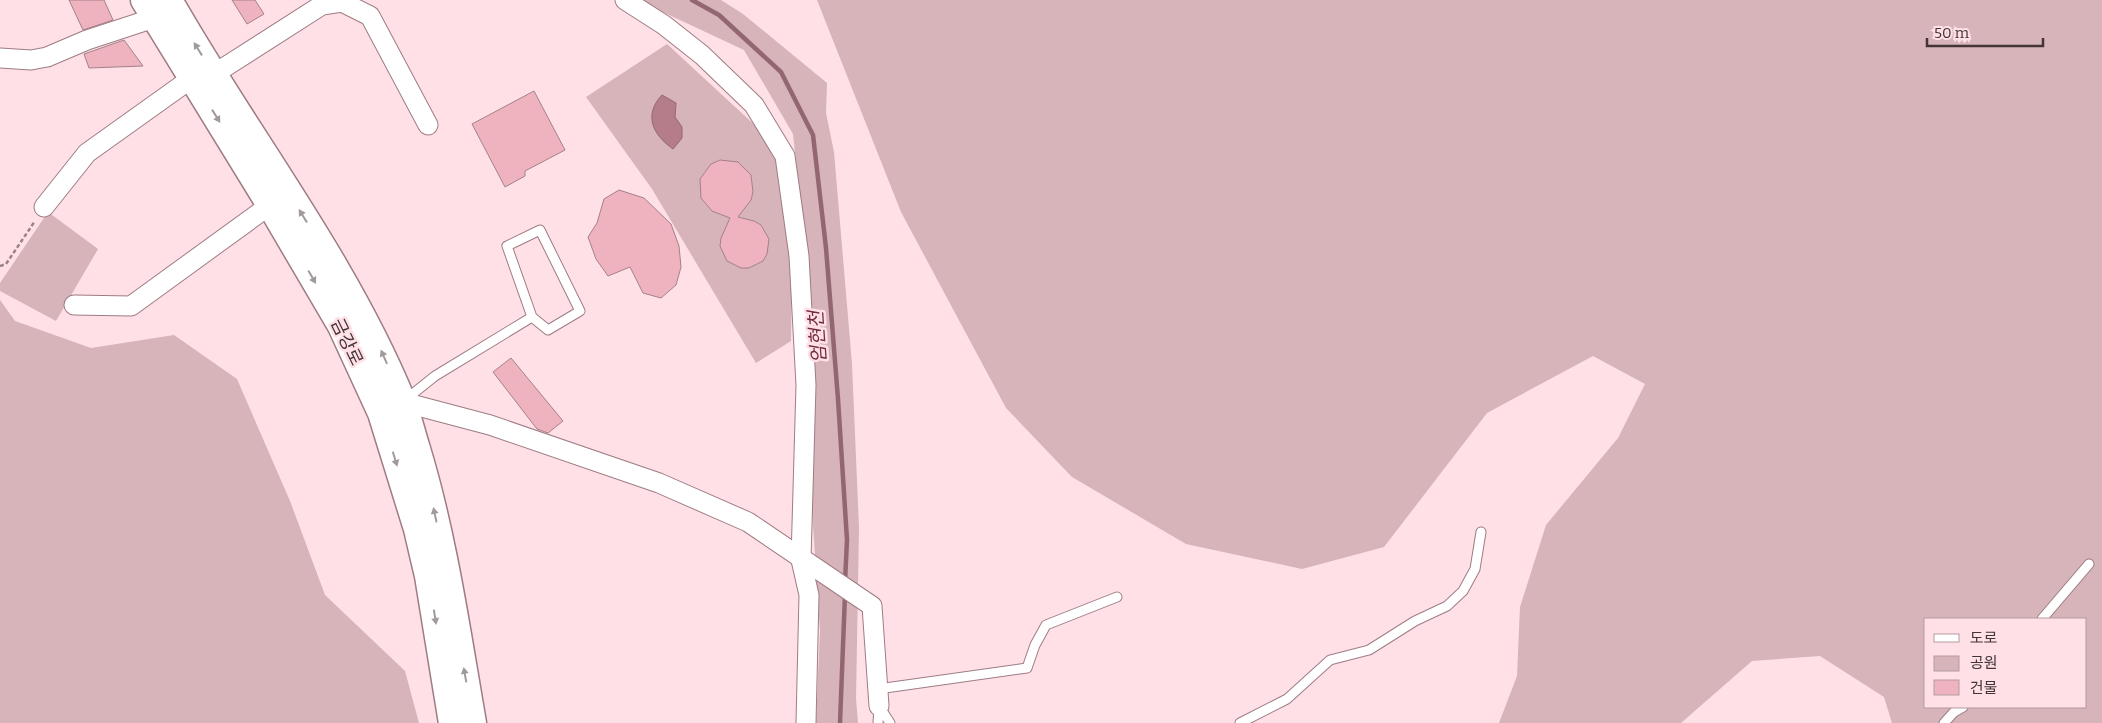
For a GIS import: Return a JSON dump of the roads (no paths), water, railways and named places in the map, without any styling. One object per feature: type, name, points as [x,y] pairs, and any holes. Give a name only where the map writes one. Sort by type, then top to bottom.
[{"type":"main road","name":"금강로","points":[[156,6],[334,266],[381,350],[416,529],[428,576],[452,723]]},
{"type":"main road","name":"금강로","points":[[203,76],[270,205],[392,408],[430,491],[444,554],[473,723]]},
{"type":"street","points":[[625,0],[664,25],[702,56],[754,105],[785,156],[799,256],[806,385],[801,560],[809,595],[806,723]]},
{"type":"street","points":[[44,207],[87,153],[203,76],[322,5],[342,2],[365,5],[428,125]]},
{"type":"street","points":[[0,58],[31,60],[47,57],[87,40],[156,6]]},
{"type":"street","points":[[74,306],[131,306],[270,205]]},
{"type":"street","points":[[392,408],[490,425],[659,483],[748,522],[801,560],[872,606],[878,706]]},
{"type":"lane","points":[[540,230],[580,311],[548,330],[532,317],[507,246],[540,230]]},
{"type":"lane","points":[[392,408],[435,376],[532,317]]},
{"type":"lane","points":[[1240,723],[1287,699],[1330,660],[1369,650],[1415,621],[1447,606],[1463,591],[1475,569],[1481,532]]},
{"type":"lane","points":[[2043,618],[2089,564]]},
{"type":"lane","points":[[890,723],[878,706],[1027,668],[1035,645],[1046,626],[1117,597]]},
{"type":"lane","points":[[1944,723],[1954,712],[1961,708]]},
{"type":"waterway","name":"엄현천","points":[[692,0],[719,15],[781,72],[813,135],[826,248],[838,399],[847,540],[845,582]]},
{"type":"waterway","name":"엄현천","points":[[840,723],[845,594]]}]
